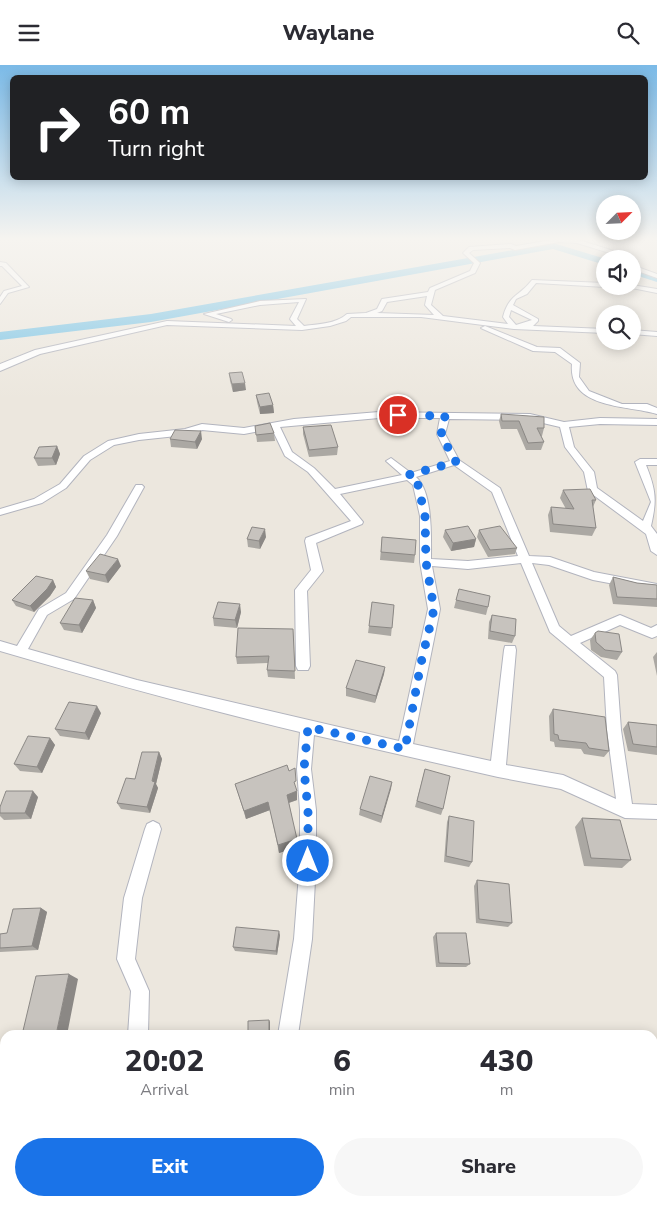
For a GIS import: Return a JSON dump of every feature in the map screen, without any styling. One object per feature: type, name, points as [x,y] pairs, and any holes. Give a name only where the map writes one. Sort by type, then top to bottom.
[{"type":"street","points":[[514,327],[506,317],[509,307],[514,297],[524,293]]},
{"type":"street","points":[[369,313],[380,310],[384,300],[430,294],[428,305],[440,317]]},
{"type":"street","points":[[246,326],[207,314],[260,303],[304,300],[293,319],[302,328]]},
{"type":"street","points":[[498,333],[514,327],[532,324],[536,320],[509,307]]},
{"type":"street","points":[[1,365],[38,352],[167,323],[302,328],[328,325],[344,320],[349,315],[369,313],[440,317],[473,323],[514,327],[596,331]]},
{"type":"street","points":[[473,323],[536,349],[557,350],[576,363],[575,377],[586,393],[621,406],[647,407],[657,411]]},
{"type":"street","points":[[641,333],[657,334]]},
{"type":"street","points":[[445,416],[441,435],[456,462],[496,490],[554,629],[610,675],[614,730],[625,811]]},
{"type":"street","points":[[0,512],[38,501],[63,486],[87,458],[111,443],[139,437],[186,432],[202,427],[244,431],[336,417],[445,416],[530,417],[564,425],[600,421],[657,423]]},
{"type":"street","points":[[564,425],[570,447],[588,472],[592,489],[651,531],[657,551]]},
{"type":"street","points":[[274,426],[288,454],[311,470],[333,492],[358,522],[310,541],[318,571],[301,590],[303,666]]},
{"type":"street","points":[[390,461],[418,485],[425,516],[426,562],[434,609],[421,663],[405,749]]},
{"type":"street","points":[[645,527],[656,502],[645,479],[640,461],[657,462]]},
{"type":"street","points":[[333,492],[394,481],[408,475],[456,462]]},
{"type":"street","points":[[645,479],[657,481]]},
{"type":"street","points":[[20,652],[43,612],[70,596],[112,536],[139,487]]},
{"type":"street","points":[[426,562],[468,565],[525,559],[550,561],[593,577],[657,587]]},
{"type":"street","points":[[569,641],[620,620],[652,633],[657,630]]},
{"type":"street","points":[[0,646],[137,685],[308,727],[498,770],[562,782],[625,811],[657,812]]},
{"type":"street","points":[[498,770],[510,650]]},
{"type":"street","points":[[289,1030],[303,939],[308,861],[308,810],[304,769],[308,727]]},
{"type":"street","points":[[138,1030],[140,991],[126,959],[133,898],[153,829]]},
{"type":"building","points":[[242,372],[245,383],[232,384],[229,373]]},
{"type":"building","points":[[269,393],[273,405],[260,407],[256,395]]},
{"type":"building","points":[[501,414],[544,417],[544,428],[537,428],[544,442],[528,443],[519,421],[502,421]]},
{"type":"building","points":[[270,423],[274,433],[256,435],[255,426]]},
{"type":"building","points":[[331,425],[338,447],[309,450],[303,427]]},
{"type":"building","points":[[175,430],[201,431],[195,442],[170,439]]},
{"type":"building","points":[[57,446],[52,458],[34,458],[39,447]]},
{"type":"building","points":[[590,489],[596,500],[592,500],[596,528],[553,524],[551,507],[574,509],[563,490]]},
{"type":"building","points":[[468,526],[476,539],[453,543],[445,530]]},
{"type":"building","points":[[500,526],[517,548],[490,550],[479,530]]},
{"type":"building","points":[[252,527],[265,529],[259,541],[247,539]]},
{"type":"building","points":[[382,537],[416,540],[415,555],[381,552]]},
{"type":"building","points":[[100,554],[118,559],[105,575],[86,571]]},
{"type":"building","points":[[36,576],[53,580],[30,606],[12,600]]},
{"type":"building","points":[[613,577],[637,583],[657,585],[657,599],[617,597]]},
{"type":"building","points":[[459,589],[490,596],[488,607],[456,600]]},
{"type":"building","points":[[75,598],[93,600],[79,625],[60,623]]},
{"type":"building","points":[[218,602],[240,604],[235,620],[213,618]]},
{"type":"building","points":[[372,602],[394,605],[392,628],[369,626]]},
{"type":"building","points":[[492,615],[516,619],[515,636],[490,631]]},
{"type":"building","points":[[238,628],[293,629],[295,671],[267,670],[269,656],[236,657]]},
{"type":"building","points":[[598,631],[619,634],[622,652],[605,650],[596,642],[595,633]]},
{"type":"building","points":[[356,660],[385,667],[376,696],[346,688]]},
{"type":"building","points":[[69,702],[97,706],[85,733],[55,729]]},
{"type":"building","points":[[553,709],[605,717],[609,751],[589,748],[586,743],[559,740],[558,735],[554,734]]},
{"type":"building","points":[[628,722],[657,725],[657,747],[633,744]]},
{"type":"building","points":[[28,736],[50,738],[37,767],[14,764]]},
{"type":"building","points":[[142,752],[159,752],[152,781],[155,782],[147,807],[117,803],[126,778],[135,779]]},
{"type":"building","points":[[287,765],[289,771],[295,768],[296,781],[294,782],[297,791],[287,795],[297,839],[278,845],[268,802],[244,811],[235,784]]},
{"type":"building","points":[[425,769],[450,776],[443,809],[417,801]]},
{"type":"building","points":[[370,776],[392,782],[382,816],[360,809]]},
{"type":"building","points":[[6,791],[33,791],[25,813],[0,813],[0,807]]},
{"type":"building","points":[[449,816],[474,821],[472,862],[446,856]]},
{"type":"building","points":[[582,818],[620,820],[631,860],[591,858]]},
{"type":"building","points":[[477,880],[509,884],[512,923],[479,919]]},
{"type":"building","points":[[41,908],[32,946],[0,948],[0,934],[7,933],[13,909]]},
{"type":"building","points":[[236,927],[279,931],[276,951],[233,947]]},
{"type":"building","points":[[436,933],[466,933],[470,964],[439,963]]},
{"type":"building","points":[[69,974],[57,1030],[23,1030],[36,976]]},
{"type":"building","points":[[269,1020],[269,1030],[248,1030],[248,1021]]},
{"type":"waterway","points":[[0,336],[151,318],[289,293]]},
{"type":"route","points":[[308,861],[308,810],[304,769],[308,727],[405,749],[421,663],[434,609],[426,562],[425,516],[418,485],[408,475],[456,462],[441,435],[445,416],[398,415]]}]
